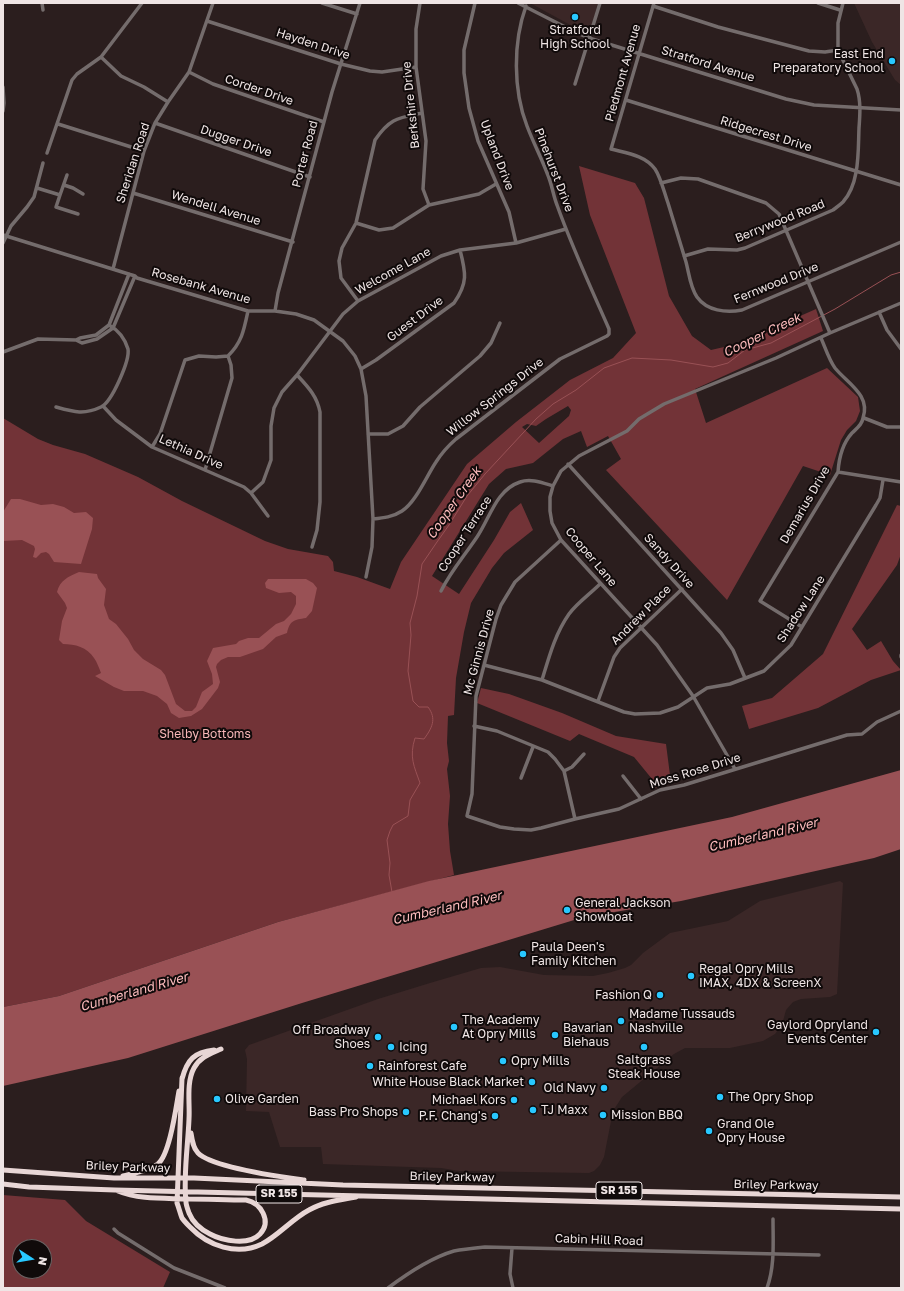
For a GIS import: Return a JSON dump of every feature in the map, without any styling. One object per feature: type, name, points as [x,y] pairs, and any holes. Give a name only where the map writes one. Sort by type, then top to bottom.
[{"type":"highway","points":[[114,1178],[144,1171],[159,1163],[163,1158],[171,1132],[182,1078],[187,1064],[190,1060],[202,1052],[221,1049],[202,1058],[194,1068],[190,1082],[189,1119],[186,1202],[189,1214],[195,1223],[212,1236],[226,1240],[246,1240],[254,1238],[260,1234],[265,1224],[263,1212],[259,1206],[251,1201],[193,1199],[173,1198],[126,1195],[115,1190]]},
{"type":"highway","points":[[187,1064],[194,1068]]},
{"type":"highway","points":[[182,1078],[177,1203],[182,1218],[196,1233],[216,1245],[234,1249],[261,1244],[276,1235],[293,1220],[308,1210],[327,1202],[364,1195]]},
{"type":"highway","points":[[189,1119],[192,1142],[196,1150],[205,1158],[214,1162],[271,1175],[343,1185]]},
{"type":"highway","name":"Briley Parkway","points":[[3,1170],[114,1178],[194,1178],[343,1185],[901,1197]]},
{"type":"highway","name":"Briley Parkway","points":[[3,1184],[29,1187],[173,1192],[364,1195],[901,1209]]},
{"type":"street","points":[[42,3],[43,10]]},
{"type":"street","points":[[47,153],[72,80],[77,74],[101,57],[142,3]]},
{"type":"street","name":"Sheridan Road","points":[[113,269],[144,151],[155,123],[189,72],[213,3]]},
{"type":"street","points":[[322,3],[357,14]]},
{"type":"street","name":"Porter Road","points":[[275,311],[324,122],[360,3]]},
{"type":"street","name":"Berkshire Drive","points":[[420,3],[416,29],[416,67],[427,150],[423,189],[429,205]]},
{"type":"street","name":"Upland Drive","points":[[475,3],[464,50],[464,73],[469,108],[478,142],[509,212],[516,243]]},
{"type":"street","name":"Stratford Avenue","points":[[518,3],[589,38],[805,103],[819,106],[901,110]]},
{"type":"street","points":[[575,84],[600,3]]},
{"type":"street","points":[[818,3],[840,10]]},
{"type":"street","name":"Berrywood Road","points":[[684,256],[708,249],[737,250],[833,210],[843,202],[848,195],[856,172],[860,108],[859,94],[838,50],[838,23],[840,10],[843,3]]},
{"type":"street","points":[[653,5],[718,27],[809,51],[825,52],[838,50]]},
{"type":"street","name":"Piedmont Avenue","points":[[611,149],[653,5]]},
{"type":"street","name":"Pinehurst Drive","points":[[526,6],[519,28],[517,42],[519,97],[527,125],[548,174],[556,204],[609,329],[609,334]]},
{"type":"street","name":"Hayden Drive","points":[[208,21],[370,72],[382,72],[416,67]]},
{"type":"street","points":[[101,57],[120,76],[144,87],[168,102]]},
{"type":"street","name":"Corder Drive","points":[[189,72],[213,84],[324,122]]},
{"type":"street","points":[[3,87],[3,111]]},
{"type":"street","name":"Ridgecrest Drive","points":[[626,100],[901,185]]},
{"type":"street","points":[[358,301],[341,278],[338,262],[342,248],[356,223],[375,140],[383,128],[398,118],[422,113]]},
{"type":"street","name":"Dugger Drive","points":[[155,123],[310,177]]},
{"type":"street","points":[[58,124],[144,151]]},
{"type":"street","name":"Fernwood Drive","points":[[611,149],[637,156],[646,160],[654,168],[661,183],[693,290],[698,298],[708,306],[722,312],[742,310],[901,242]]},
{"type":"street","points":[[3,243],[11,226],[34,197],[43,163]]},
{"type":"street","points":[[67,175],[56,207],[78,214]]},
{"type":"street","points":[[661,183],[681,178],[698,179],[766,203],[780,214],[830,333],[901,303]]},
{"type":"street","points":[[356,223],[379,230],[393,228],[429,205],[479,194],[496,184]]},
{"type":"street","points":[[64,185],[83,194]]},
{"type":"street","points":[[37,188],[60,195]]},
{"type":"street","name":"Wendell Avenue","points":[[133,193],[293,242]]},
{"type":"street","name":"Welcome Lane","points":[[251,493],[263,482],[271,460],[271,426],[274,408],[282,392],[297,375],[343,314],[358,301],[442,256],[460,250],[516,243],[566,229]]},
{"type":"street","name":"Rosebank Avenue","points":[[5,236],[248,312],[275,311],[296,314],[314,320],[330,331],[349,348],[355,356],[361,369],[366,396],[373,519],[372,547],[366,576]]},
{"type":"street","name":"Guest Drive","points":[[361,369],[376,360],[454,303],[461,293],[465,279],[465,268],[460,250]]},
{"type":"street","points":[[3,352],[38,339],[76,340],[96,335],[109,325],[129,274]]},
{"type":"street","points":[[76,340],[82,343],[97,339],[113,328],[135,276]]},
{"type":"street","points":[[152,447],[160,434],[185,360],[199,356],[228,356],[236,348],[242,338],[248,312]]},
{"type":"street","points":[[879,312],[888,330],[901,349]]},
{"type":"street","points":[[368,434],[388,434],[403,426],[420,407],[480,356],[491,343],[500,323]]},
{"type":"street","points":[[56,407],[77,413],[89,411],[103,406],[113,394],[127,361],[128,350],[124,339],[109,325]]},
{"type":"street","name":"Cooper Lane","points":[[735,769],[693,696],[657,645],[561,540],[552,523],[550,497],[553,486],[561,471],[568,464],[579,456],[626,432],[639,418],[659,407],[776,358],[830,333]]},
{"type":"street","name":"Willow Springs Drive","points":[[373,519],[390,517],[403,510],[410,503],[445,449],[456,439],[560,359],[609,334]]},
{"type":"street","points":[[821,338],[835,367],[854,386],[861,396],[864,405],[864,418],[887,427],[901,427]]},
{"type":"street","points":[[205,470],[232,378],[231,365],[228,356]]},
{"type":"street","points":[[297,375],[312,392],[320,412],[319,509],[317,530],[312,547]]},
{"type":"street","name":"Lethia Drive","points":[[103,406],[116,420],[152,447],[244,486],[268,516]]},
{"type":"street","name":"Demarius Drive","points":[[802,627],[760,601],[838,472],[839,458],[843,445],[858,428],[864,418]]},
{"type":"street","name":"Sandy Drive","points":[[568,464],[721,633],[733,650],[745,678]]},
{"type":"street","points":[[838,472],[901,482]]},
{"type":"street","name":"Shadow Lane","points":[[484,665],[542,680],[629,713],[660,713],[678,707],[707,688],[730,684],[764,671],[791,645],[880,498],[883,480]]},
{"type":"street","name":"Cooper Terrace","points":[[442,591],[454,567],[477,536],[497,501],[503,494],[520,482],[533,481],[553,486]]},
{"type":"street","name":"Mc Ginnis Drive","points":[[467,816],[472,794],[476,696],[496,619],[501,605],[515,582],[561,540]]},
{"type":"street","points":[[542,680],[553,643],[560,629],[570,613],[600,584]]},
{"type":"street","name":"Andrew Place","points":[[598,701],[614,657],[620,648],[640,627],[682,589]]},
{"type":"street","name":"Moss Rose Drive","points":[[467,816],[500,827],[525,830],[541,828],[619,809],[660,790],[684,785],[847,735],[862,734],[877,722],[901,711]]},
{"type":"street","points":[[474,726],[497,731],[548,752],[556,759],[564,771],[575,819]]},
{"type":"street","points":[[521,778],[533,747]]},
{"type":"street","points":[[564,771],[572,767],[584,754]]},
{"type":"street","points":[[623,776],[641,799]]},
{"type":"street","points":[[767,1288],[771,1278],[773,1255],[773,1219]]},
{"type":"street","points":[[114,1229],[174,1268],[224,1287]]},
{"type":"street","name":"Cabin Hill Road","points":[[388,1288],[410,1272],[433,1259],[454,1251],[485,1247],[819,1255]]},
{"type":"street","points":[[512,1248],[510,1274],[514,1288]]},
{"type":"shaded area","name":"Stratford High School","points":[[530,3],[598,3],[590,32],[585,33]]},
{"type":"shaded area","name":"East End Preparatory School","points":[[854,3],[901,3],[901,85],[895,80],[872,42]]},
{"type":"shaded area","name":"Opry Mills","points":[[840,881],[843,883],[837,994],[830,997],[801,999],[793,1002],[786,1010],[779,1029],[775,1034],[763,1041],[730,1048],[685,1048],[674,1054],[622,1097],[613,1111],[604,1157],[600,1165],[594,1171],[589,1173],[459,1171],[441,1168],[323,1164],[321,1147],[280,1147],[269,1112],[246,1111],[247,1059],[245,1050],[249,1045],[378,999],[481,968],[500,967],[544,975],[593,976],[608,973],[631,965],[643,953],[670,933],[728,921],[760,901]]},
{"type":"green space","name":"Shelby Bottoms","points":[[579,166],[635,183],[644,198],[669,296],[692,336],[711,350],[737,344],[816,309],[823,331],[695,389],[706,423],[827,368],[858,397],[860,411],[856,421],[847,430],[841,440],[830,475],[803,466],[727,600],[606,470],[621,459],[608,436],[587,447],[581,431],[563,439],[533,463],[506,469],[489,484],[432,576],[459,594],[494,540],[510,512],[521,503],[533,530],[504,553],[492,568],[471,603],[456,678],[454,715],[448,716],[447,743],[449,761],[447,769],[450,796],[448,824],[454,875],[278,922],[59,996],[3,1007],[3,418],[38,439],[85,454],[138,477],[182,501],[265,541],[288,549],[328,556],[333,562],[334,571],[357,577],[390,589],[401,562],[467,464],[516,422],[570,380],[613,358],[636,333],[590,215]],"holes":[[[568,406],[571,410],[569,416],[539,443],[522,427],[527,424],[536,426]]]},
{"type":"green space","points":[[897,505],[901,506],[901,554],[897,565],[852,629],[867,650],[881,641],[893,661],[901,670],[871,680],[818,708],[749,729],[742,706],[772,698],[823,654]]},
{"type":"green space","points":[[481,688],[509,694],[562,713],[616,736],[666,744],[671,783],[654,788],[652,779],[634,757],[579,734],[570,741],[477,703]]},
{"type":"green space","points":[[3,1195],[65,1200],[86,1221],[170,1272],[163,1288],[3,1288]]},
{"type":"water","points":[[11,499],[20,499],[41,505],[53,504],[64,507],[74,513],[86,512],[93,518],[92,529],[81,564],[54,562],[46,552],[41,553],[36,558],[33,557],[35,549],[34,546],[22,540],[3,541],[3,512]]},
{"type":"water","points":[[79,572],[97,574],[98,578],[106,589],[104,605],[109,619],[116,624],[128,639],[134,650],[143,659],[161,670],[165,675],[176,704],[185,711],[192,711],[196,707],[202,692],[213,684],[212,674],[207,661],[213,648],[236,644],[239,641],[248,638],[259,638],[276,624],[284,621],[291,614],[296,604],[296,596],[291,592],[279,593],[266,588],[265,583],[268,579],[306,579],[313,583],[317,588],[312,611],[306,618],[293,621],[287,633],[276,637],[263,649],[240,657],[228,657],[221,660],[216,667],[220,682],[218,688],[202,709],[191,716],[179,718],[171,713],[167,704],[157,696],[143,691],[124,691],[95,676],[101,673],[96,661],[88,651],[80,647],[63,644],[59,640],[62,621],[67,608],[57,592],[58,588],[68,577]]},
{"type":"water","name":"Cumberland River","points":[[901,770],[901,849],[874,858],[681,901],[584,917],[128,1058],[3,1086],[3,1007],[59,996],[278,922],[429,881],[732,817]]},
{"type":"waterway","name":"Cooper Creek","points":[[392,892],[389,875],[390,863],[387,840],[393,825],[408,816],[410,800],[420,783],[412,756],[413,745],[415,738],[424,739],[431,727],[433,719],[431,711],[428,707],[419,707],[413,701],[408,671],[411,635],[410,623],[417,596],[422,564],[467,496],[485,474],[536,419],[553,404],[576,390],[604,368],[632,358],[671,360],[713,367],[728,363],[745,350],[771,343],[835,309],[891,275],[901,272]]},
{"type":"place","name":"Stratford High School","points":[[575,17]]},
{"type":"place","name":"East End Preparatory School","points":[[892,61]]},
{"type":"place","name":"General Jackson Showboat","points":[[567,910]]},
{"type":"place","name":"Paula Deen's Family Kitchen","points":[[523,954]]},
{"type":"place","name":"Regal Opry Mills IMAX, 4DX & ScreenX","points":[[691,976]]},
{"type":"place","name":"Fashion Q","points":[[660,995]]},
{"type":"place","name":"Madame Tussauds Nashville","points":[[621,1021]]},
{"type":"place","name":"The Academy At Opry Mills","points":[[454,1027]]},
{"type":"place","name":"Gaylord Opryland Events Center","points":[[876,1032]]},
{"type":"place","name":"Bavarian Biehaus","points":[[555,1035]]},
{"type":"place","name":"Off Broadway Shoes","points":[[378,1037]]},
{"type":"place","name":"Icing","points":[[391,1047]]},
{"type":"place","name":"Saltgrass Steak House","points":[[644,1047]]},
{"type":"place","name":"Opry Mills","points":[[503,1061]]},
{"type":"place","name":"Rainforest Cafe","points":[[370,1066]]},
{"type":"place","name":"White House Black Market","points":[[532,1082]]},
{"type":"place","name":"Old Navy","points":[[604,1088]]},
{"type":"place","name":"The Opry Shop","points":[[720,1097]]},
{"type":"place","name":"Olive Garden","points":[[217,1099]]},
{"type":"place","name":"Michael Kors","points":[[514,1100]]},
{"type":"place","name":"TJ Maxx","points":[[533,1110]]},
{"type":"place","name":"Bass Pro Shops","points":[[406,1112]]},
{"type":"place","name":"Mission BBQ","points":[[603,1115]]},
{"type":"place","name":"P.F. Chang's","points":[[495,1116]]},
{"type":"place","name":"Grand Ole Opry House","points":[[709,1131]]}]
